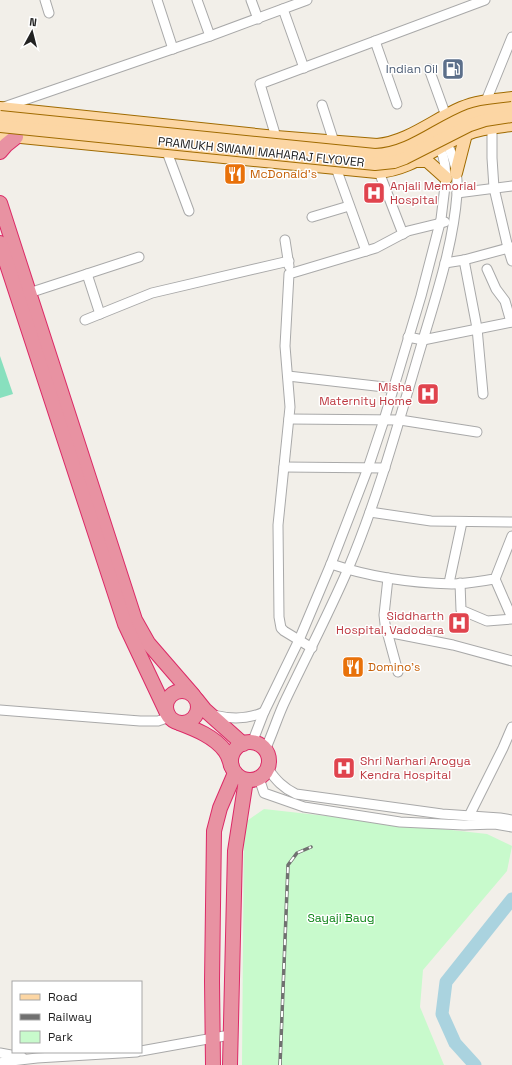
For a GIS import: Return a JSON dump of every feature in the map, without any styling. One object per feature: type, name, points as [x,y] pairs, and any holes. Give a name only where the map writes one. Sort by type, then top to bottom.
[{"type":"highway","points":[[0,152],[16,137]]},
{"type":"highway","points":[[0,203],[135,620],[148,643],[205,710],[248,743],[261,746],[268,756],[269,762],[248,774],[220,808],[214,831],[212,973],[213,1065]]},
{"type":"highway","points":[[0,243],[125,624],[172,718],[193,728],[218,743],[248,774]]},
{"type":"highway","points":[[183,691],[188,692],[195,697],[198,705],[196,715],[189,722],[172,718],[166,703],[172,694],[183,691]]},
{"type":"highway","points":[[248,743],[238,747],[232,756],[248,774]]},
{"type":"highway","points":[[230,1065],[235,851],[248,774]]},
{"type":"main road","points":[[1,111],[377,145],[388,144],[399,140],[461,108],[472,104],[512,98]]},
{"type":"main road","name":"PRAMUKH SWAMI MAHARAJ FLYOVER","points":[[1,111],[375,155],[401,150],[471,114],[512,108]]},
{"type":"main road","name":"PRAMUKH SWAMI MAHARAJ FLYOVER","points":[[0,126],[375,164],[394,162],[405,158],[476,122],[512,116]]},
{"type":"main road","points":[[0,135],[389,172],[404,167],[466,134],[512,125]]},
{"type":"main road","points":[[416,161],[426,161],[451,175],[466,134]]},
{"type":"street","points":[[45,0],[49,13]]},
{"type":"street","points":[[157,0],[173,49]]},
{"type":"street","points":[[197,0],[210,36]]},
{"type":"street","points":[[251,0],[258,18]]},
{"type":"street","points":[[1,111],[307,0]]},
{"type":"street","points":[[276,137],[260,84],[485,0]]},
{"type":"street","points":[[283,9],[304,68]]},
{"type":"street","points":[[486,101],[512,37]]},
{"type":"street","points":[[375,41],[397,104]]},
{"type":"street","points":[[248,743],[299,640],[332,564],[368,468],[384,420],[421,296],[451,175],[456,162],[444,146],[436,121],[429,68]]},
{"type":"street","points":[[322,105],[334,142]]},
{"type":"street","points":[[492,128],[494,188],[510,247],[512,261]]},
{"type":"street","points":[[167,152],[189,211]]},
{"type":"street","points":[[336,168],[366,251]]},
{"type":"street","points":[[379,172],[403,234]]},
{"type":"street","points":[[265,750],[285,700],[312,648],[347,570],[370,512],[400,420],[445,264],[454,220],[457,193],[451,175]]},
{"type":"street","points":[[457,193],[512,186]]},
{"type":"street","points":[[312,217],[349,206]]},
{"type":"street","points":[[289,274],[376,248],[403,234],[454,220]]},
{"type":"street","points":[[285,240],[289,261],[285,346],[290,408],[278,525],[280,624],[284,631],[312,648]]},
{"type":"street","points":[[445,264],[510,247]]},
{"type":"street","points":[[29,293],[139,257]]},
{"type":"street","points":[[464,260],[476,328],[483,394]]},
{"type":"street","points":[[86,320],[152,293],[289,261]]},
{"type":"street","points":[[408,337],[423,340],[476,328],[512,322],[505,301],[496,289],[487,269]]},
{"type":"street","points":[[87,274],[100,314]]},
{"type":"street","points":[[288,376],[393,388]]},
{"type":"street","points":[[289,420],[400,420],[477,432]]},
{"type":"street","points":[[284,467],[384,468]]},
{"type":"street","points":[[370,512],[431,521],[512,522]]},
{"type":"street","points":[[449,584],[462,522]]},
{"type":"street","points":[[460,583],[460,610],[487,621],[512,619],[495,579],[512,536]]},
{"type":"street","points":[[332,564],[347,570],[388,578],[449,584],[495,579]]},
{"type":"street","points":[[388,578],[384,615],[398,672]]},
{"type":"street","points":[[387,632],[453,646],[512,661]]},
{"type":"street","points":[[0,710],[158,721],[172,718]]},
{"type":"street","points":[[212,715],[237,718],[264,712]]},
{"type":"street","points":[[468,816],[508,750],[512,727]]},
{"type":"street","points":[[248,774],[282,786],[286,790],[296,794],[442,814],[512,820]]},
{"type":"street","points":[[248,774],[264,793],[304,807],[400,822],[464,825],[494,824],[512,828]]},
{"type":"street","points":[[142,1051],[230,1035]]},
{"type":"street","points":[[0,1053],[29,1059]]},
{"type":"street","points":[[0,1063],[29,1059],[122,1053]]},
{"type":"green space","points":[[0,356],[13,394],[0,398]]},
{"type":"green space","name":"Sayaji Baug","points":[[264,809],[487,834],[512,846],[507,871],[423,970],[420,1007],[444,1065],[242,1065],[244,823]]},
{"type":"waterway","points":[[475,1065],[455,1043],[442,1014],[446,982],[512,899]]},
{"type":"railway","points":[[280,1065],[288,865],[297,853],[311,847]]},
{"type":"place","name":"Indian Oil","points":[[453,69]]},
{"type":"place","name":"McDonald's","points":[[235,174]]},
{"type":"place","name":"Anjali Memorial Hospital","points":[[374,193]]},
{"type":"place","name":"Misha Maternity Home","points":[[428,394]]},
{"type":"place","name":"Siddharth Hospital, Vadodara","points":[[459,623]]},
{"type":"place","name":"Domino's","points":[[353,667]]},
{"type":"place","name":"Shri Narhari Arogya Kendra Hospital","points":[[344,768]]}]
